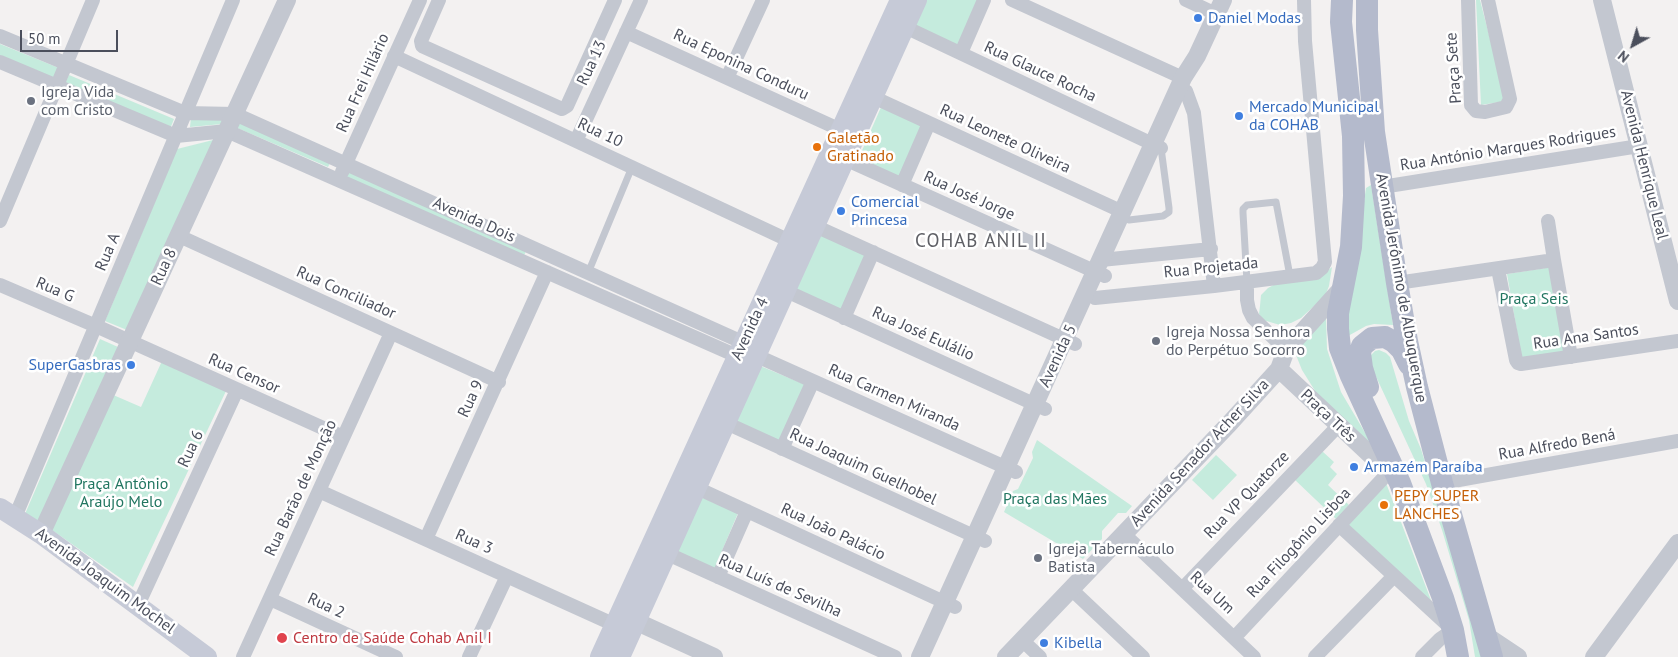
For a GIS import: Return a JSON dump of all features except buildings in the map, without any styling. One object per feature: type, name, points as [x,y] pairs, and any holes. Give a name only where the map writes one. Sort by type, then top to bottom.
[{"type":"main road","name":"Avenida 4","points":[[659,550],[697,488],[726,423],[790,241],[821,192],[845,159],[873,97],[880,62],[900,0]]},
{"type":"main road","name":"Avenida 4","points":[[600,657],[624,620],[659,550],[750,354],[786,291],[815,226],[821,192],[841,130],[880,62],[905,27],[917,0]]},
{"type":"main road","name":"Avenida Jerônimo de Albuquerque","points":[[1342,0],[1341,22],[1353,136],[1354,196],[1351,247],[1339,304],[1339,339],[1342,356],[1395,477],[1443,598],[1453,630],[1458,657]]},
{"type":"main road","name":"Avenida Jerônimo de Albuquerque","points":[[1367,0],[1367,30],[1374,132],[1397,283],[1417,387],[1442,483],[1492,657]]},
{"type":"main road","points":[[1395,477],[1362,368],[1360,354],[1365,342],[1379,336],[1394,342],[1405,356],[1417,387]]},
{"type":"main road","name":"Avenida Joaquim Mochel","points":[[7,512],[42,534],[208,657]]},
{"type":"main road","name":"Avenida 4","points":[[620,657],[624,620]]},
{"type":"street","points":[[0,220],[93,0]]},
{"type":"street","name":"Rua A","points":[[7,512],[96,326],[234,0]]},
{"type":"street","name":"Rua 8","points":[[42,534],[287,0]]},
{"type":"street","name":"Rua Frei Hilário","points":[[339,180],[420,0]]},
{"type":"street","points":[[440,0],[421,42],[422,46],[562,109],[567,106],[615,0]]},
{"type":"street","name":"Rua 13","points":[[576,141],[641,0]]},
{"type":"street","points":[[727,78],[762,0]]},
{"type":"street","points":[[961,53],[984,0]]},
{"type":"street","points":[[1012,0],[1184,84],[1194,113],[1214,286]]},
{"type":"street","points":[[1186,0],[1220,7]]},
{"type":"street","name":"Rua Projetada","points":[[1095,298],[1316,273],[1322,268],[1325,262],[1304,41],[1304,0]]},
{"type":"street","name":"Praça Sete","points":[[1468,0],[1471,105],[1476,112],[1506,107],[1510,98],[1488,0]]},
{"type":"street","name":"Avenida Henrique Leal","points":[[1602,0],[1677,295]]},
{"type":"street","name":"Avenida 5","points":[[932,657],[950,605],[1220,7]]},
{"type":"street","name":"Rua Glauce Rocha","points":[[905,27],[1157,146]]},
{"type":"street","name":"Rua Eponina Conduru","points":[[626,32],[841,130]]},
{"type":"street","points":[[0,36],[185,113]]},
{"type":"street","name":"Rua 10","points":[[394,56],[790,241]]},
{"type":"street","points":[[0,62],[176,136],[227,130]]},
{"type":"street","name":"Rua Leonete Oliveira","points":[[873,97],[1124,216]]},
{"type":"street","name":"Avenida Dois","points":[[185,113],[235,114],[588,273],[750,354]]},
{"type":"street","points":[[902,185],[929,123]]},
{"type":"street","name":"Avenida Dois","points":[[227,130],[547,272],[750,354]]},
{"type":"street","name":"Rua António Marques Rodrigues","points":[[1382,187],[1639,146]]},
{"type":"street","name":"Rua José Jorge","points":[[845,159],[902,185],[1104,267]]},
{"type":"street","points":[[1548,221],[1571,357]]},
{"type":"street","points":[[815,226],[1070,342]]},
{"type":"street","name":"Rua Conciliador","points":[[179,236],[498,382]]},
{"type":"street","points":[[1104,267],[1211,249]]},
{"type":"street","points":[[844,318],[873,252]]},
{"type":"street","points":[[1397,283],[1554,260]]},
{"type":"street","name":"Avenida 5","points":[[1070,342],[1095,298],[1104,267]]},
{"type":"street","name":"Rua Ana Santos","points":[[1498,269],[1518,363],[1678,341]]},
{"type":"street","name":"Rua 9","points":[[426,539],[547,272]]},
{"type":"street","points":[[1247,282],[1247,300],[1253,318],[1286,350],[1305,384],[1338,426]]},
{"type":"street","name":"Rua G","points":[[0,285],[130,342]]},
{"type":"street","name":"Avenida Senador Acher Silva","points":[[1006,657],[1279,369],[1286,350],[1344,287]]},
{"type":"street","name":"Rua José Eulálio","points":[[786,291],[1040,407]]},
{"type":"street","name":"Rua Barão de Monção","points":[[243,657],[391,333]]},
{"type":"street","name":"Rua Censor","points":[[130,342],[343,437]]},
{"type":"street","name":"Rua Carmen Miranda","points":[[750,354],[1012,470]]},
{"type":"street","name":"Praça Três","points":[[1279,369],[1338,426],[1395,477]]},
{"type":"street","points":[[782,449],[813,381]]},
{"type":"street","name":"Rua 6","points":[[138,605],[238,390]]},
{"type":"street","name":"Rua Joaquim Guelhobel","points":[[726,423],[980,539]]},
{"type":"street","name":"Rua VP Quatorze","points":[[1182,589],[1338,426]]},
{"type":"street","name":"Rua Alfredo Bená","points":[[1442,483],[1678,441]]},
{"type":"street","name":"Rua Filogônio Lisboa","points":[[1234,638],[1339,525],[1395,477]]},
{"type":"street","name":"Rua João Palácio","points":[[697,488],[950,605]]},
{"type":"street","name":"Rua 3","points":[[319,491],[507,576],[624,620]]},
{"type":"street","points":[[718,577],[747,511]]},
{"type":"street","points":[[1339,525],[1453,630],[1440,639],[1422,657]]},
{"type":"street","name":"Rua Um","points":[[1124,534],[1254,657]]},
{"type":"street","points":[[1594,657],[1676,549]]},
{"type":"street","name":"Rua Luís de Sevilha","points":[[659,550],[895,657]]},
{"type":"street","points":[[469,657],[507,576]]},
{"type":"street","points":[[1315,657],[1394,576]]},
{"type":"street","points":[[1071,589],[1143,657]]},
{"type":"street","name":"Rua 2","points":[[270,599],[388,655]]},
{"type":"street","name":"Avenida 5","points":[[920,657],[950,605]]},
{"type":"street","points":[[624,620],[714,657]]},
{"type":"street","points":[[1485,635],[1518,657]]},
{"type":"street","points":[[1022,640],[1040,657]]},
{"type":"lane","points":[[1124,216],[1163,216],[1169,212],[1170,208],[1157,146]]},
{"type":"lane","points":[[588,273],[632,167]]},
{"type":"lane","points":[[1247,282],[1243,213],[1247,205],[1276,202],[1290,276]]},
{"type":"green space","points":[[923,0],[981,0],[959,49],[911,27]]},
{"type":"green space","points":[[1476,0],[1480,0],[1506,101],[1481,105]]},
{"type":"green space","points":[[0,44],[59,68],[53,80],[0,58]]},
{"type":"green space","points":[[69,75],[174,119],[170,129],[65,83]]},
{"type":"green space","points":[[882,105],[923,124],[899,182],[857,162]]},
{"type":"green space","points":[[238,117],[332,159],[328,167],[235,127]]},
{"type":"green space","points":[[191,118],[224,119],[222,124],[190,127]]},
{"type":"green space","points":[[217,139],[127,330],[105,321],[177,149]]},
{"type":"green space","points":[[345,166],[526,251],[523,258],[341,175]]},
{"type":"green space","points":[[1371,185],[1393,325],[1374,324],[1366,326],[1348,336],[1347,314],[1366,188]]},
{"type":"green space","points":[[819,234],[866,256],[840,311],[793,289]]},
{"type":"green space","points":[[1332,267],[1329,286],[1325,296],[1301,318],[1291,323],[1280,325],[1263,320],[1259,314],[1261,295],[1268,288],[1279,282],[1325,273]]},
{"type":"green space","name":"Praça Seis","points":[[1552,267],[1566,357],[1522,360],[1507,274]]},
{"type":"green space","points":[[1326,317],[1327,349],[1341,392],[1377,453],[1317,394],[1302,370],[1294,350]]},
{"type":"green space","points":[[100,339],[118,347],[39,522],[25,514]]},
{"type":"green space","points":[[1379,350],[1390,357],[1409,421],[1421,449],[1483,657],[1475,657],[1469,620],[1426,484],[1372,368],[1370,356]]},
{"type":"green space","name":"Praça Antônio Araújo Melo","points":[[162,361],[226,391],[133,587],[49,528],[111,394],[141,407]]},
{"type":"green space","points":[[758,365],[806,385],[780,442],[732,420]]},
{"type":"green space","name":"Praça das Mães","points":[[1037,440],[1132,506],[1126,513],[1118,513],[1102,531],[1102,539],[1083,559],[1004,512],[1013,491],[1018,489],[1033,458],[1032,452]]},
{"type":"green space","points":[[1322,451],[1334,462],[1330,467],[1337,474],[1328,485],[1349,505],[1336,519],[1294,479]]},
{"type":"green space","points":[[1216,455],[1237,475],[1213,500],[1192,480]]},
{"type":"green space","points":[[1386,483],[1434,608],[1346,526]]},
{"type":"green space","points":[[696,495],[738,513],[714,570],[671,552]]},
{"type":"place","name":"Daniel Modas","points":[[1198,18]]},
{"type":"place","name":"Igreja Vida com Cristo","points":[[31,101]]},
{"type":"place","name":"Mercado Municipal da COHAB","points":[[1239,116]]},
{"type":"place","name":"Galetão Gratinado","points":[[817,147]]},
{"type":"place","name":"Comercial Princesa","points":[[841,211]]},
{"type":"place","name":"Igreja Nossa Senhora do Perpétuo Socorro","points":[[1156,341]]},
{"type":"place","name":"SuperGasbras","points":[[131,365]]},
{"type":"place","name":"Armazém Paraíba","points":[[1354,467]]},
{"type":"place","name":"PEPY SUPER LANCHES","points":[[1384,505]]},
{"type":"place","name":"Igreja Tabernáculo Batista","points":[[1038,558]]},
{"type":"place","name":"Centro de Saúde Cohab Anil I","points":[[282,638]]},
{"type":"place","name":"Kibella","points":[[1044,643]]},
{"type":"district","name":"COHAB ANIL II","points":[[981,242]]}]
